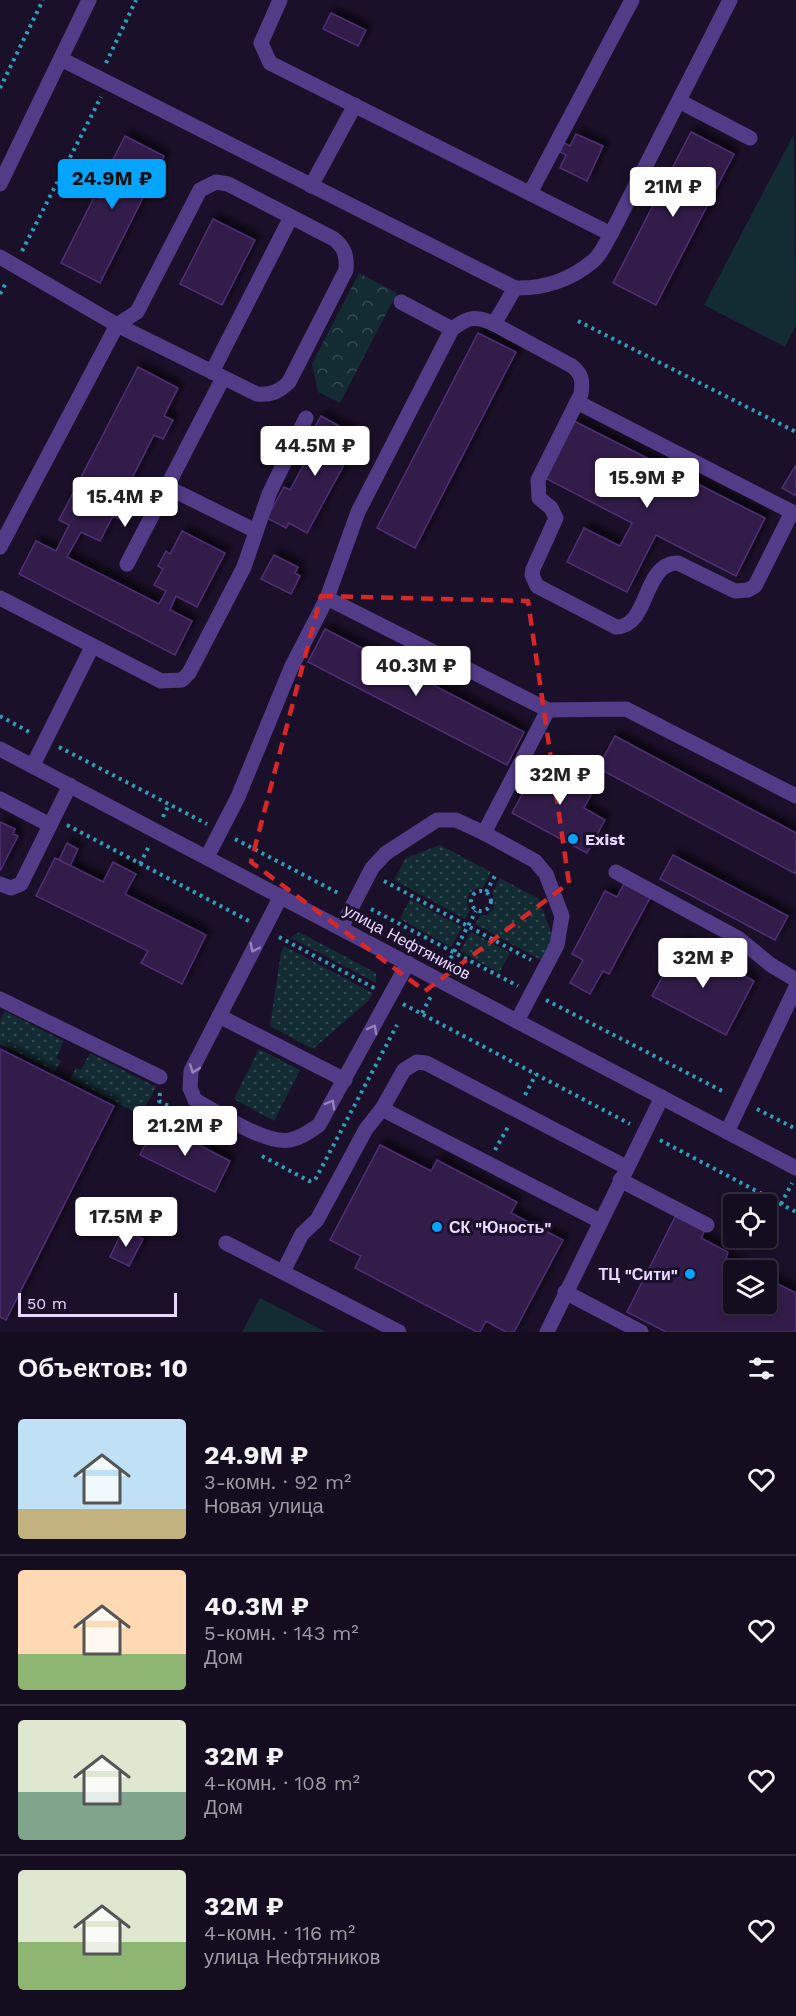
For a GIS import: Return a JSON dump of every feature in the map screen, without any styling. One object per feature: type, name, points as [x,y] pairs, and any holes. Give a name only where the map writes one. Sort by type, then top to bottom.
[{"type":"street","points":[[0,184],[89,0]]},
{"type":"street","points":[[280,0],[264,31],[261,43],[270,63],[611,234]]},
{"type":"street","points":[[530,193],[632,0]]},
{"type":"street","points":[[61,59],[515,288],[535,289],[562,280],[594,260],[611,234],[730,0]]},
{"type":"street","points":[[679,101],[750,138]]},
{"type":"street","points":[[311,186],[355,105]]},
{"type":"street","points":[[0,257],[117,325],[257,394],[269,395],[280,390],[289,382],[346,270],[347,257],[343,246],[228,184],[207,185],[200,190],[137,312],[117,325],[0,547]]},
{"type":"street","points":[[127,564],[167,487],[291,217]]},
{"type":"street","points":[[494,324],[515,288]]},
{"type":"street","points":[[401,302],[452,329]]},
{"type":"street","points":[[207,857],[238,797],[291,668],[327,598],[358,512],[452,329],[465,319],[480,317],[494,324],[579,372],[583,382],[577,402],[537,480],[539,498],[551,508],[556,518],[532,574],[537,586],[616,627],[632,621],[661,568],[671,563],[678,563],[735,591],[748,590],[755,586],[794,513],[577,402]]},
{"type":"street","points":[[0,598],[161,681],[182,680],[189,673],[244,567],[269,494],[306,418]]},
{"type":"street","points":[[167,487],[256,531]]},
{"type":"street","points":[[327,598],[549,710],[626,709],[796,796]]},
{"type":"street","points":[[33,765],[92,647]]},
{"type":"street","points":[[484,833],[549,710]]},
{"type":"street","name":"улица Нефтяников","points":[[0,749],[796,1168]]},
{"type":"street","points":[[0,884],[11,888],[21,884],[70,785]]},
{"type":"street","points":[[0,799],[50,825]]},
{"type":"street","points":[[340,928],[369,873],[386,854],[437,820],[456,820],[484,833],[535,861],[546,874],[562,916],[561,933],[517,1021]]},
{"type":"street","points":[[616,872],[738,938],[771,965],[796,980]]},
{"type":"street","points":[[281,896],[191,1071],[190,1088],[195,1100],[270,1139],[289,1141],[306,1134],[319,1125],[408,963]]},
{"type":"street","points":[[727,1132],[796,987]]},
{"type":"street","points":[[0,999],[160,1077]]},
{"type":"street","points":[[219,1016],[345,1080]]},
{"type":"street","points":[[283,1272],[302,1234],[317,1220],[366,1130],[382,1109],[408,1065],[426,1063],[623,1174],[707,1225]]},
{"type":"street","points":[[547,1332],[662,1097]]},
{"type":"street","points":[[382,1109],[600,1221]]},
{"type":"street","points":[[226,1243],[399,1332]]},
{"type":"street","points":[[565,1292],[641,1332]]},
{"type":"path","points":[[0,88],[43,0]]},
{"type":"path","points":[[0,294],[101,97],[106,61],[136,0]]},
{"type":"path","points":[[578,321],[796,432]]},
{"type":"path","points":[[0,716],[796,1129]]},
{"type":"path","points":[[369,873],[545,967]]},
{"type":"path","points":[[486,892],[496,874]]},
{"type":"path","points":[[478,891],[486,892],[490,898],[490,906],[485,911],[476,910],[471,903],[472,897],[478,891]]},
{"type":"path","points":[[422,1013],[476,910]]},
{"type":"path","points":[[259,1154],[309,1181],[315,1180],[407,1006]]},
{"type":"path","points":[[160,1077],[164,1079],[164,1086],[158,1097],[159,1101],[189,1117]]},
{"type":"path","points":[[781,1204],[796,1175]]},
{"type":"highlighted area","points":[[321,596],[528,601],[569,883],[425,991],[251,862]]},
{"type":"green space","points":[[794,134],[796,325],[785,347],[704,305]]},
{"type":"green space","points":[[359,273],[397,293],[340,403],[318,392],[312,364]]},
{"type":"green space","points":[[440,845],[491,872],[483,888],[474,890],[467,898],[470,911],[465,919],[394,880],[406,858]]},
{"type":"green space","points":[[500,878],[539,899],[553,938],[541,960],[475,924],[480,916],[488,914],[493,908],[492,893]]},
{"type":"green space","points":[[410,899],[462,927],[451,947],[400,919]]},
{"type":"green space","points":[[299,932],[376,973],[376,983],[291,938]]},
{"type":"green space","points":[[471,932],[510,953],[499,973],[460,951]]},
{"type":"green space","points":[[284,946],[373,993],[369,1000],[313,1049],[270,1026]]},
{"type":"green space","points":[[5,1011],[64,1041],[56,1058],[61,1061],[55,1072],[0,1044],[0,1020]]},
{"type":"green space","points":[[259,1049],[300,1070],[274,1121],[234,1099]]},
{"type":"green space","points":[[90,1053],[156,1087],[141,1115],[70,1079],[76,1068],[81,1070]]},
{"type":"green space","points":[[260,1298],[326,1332],[242,1332]]},
{"type":"building","points":[[331,13],[366,30],[358,46],[323,29]]},
{"type":"building","points":[[691,132],[734,154],[656,305],[613,283]]},
{"type":"building","points":[[576,134],[603,146],[587,181],[560,168],[566,155],[560,152],[564,143],[570,146]]},
{"type":"building","points":[[125,136],[164,156],[100,283],[61,263]]},
{"type":"building","points":[[213,219],[255,240],[222,305],[180,284]]},
{"type":"building","points":[[478,333],[516,352],[415,548],[377,528]]},
{"type":"building","points":[[138,367],[178,388],[164,416],[173,420],[163,439],[154,435],[122,498],[130,502],[121,520],[113,516],[100,541],[81,532],[67,557],[159,604],[166,591],[154,585],[163,569],[158,566],[166,551],[170,554],[182,531],[225,553],[197,607],[176,596],[170,610],[192,621],[175,655],[19,574],[36,541],[56,551],[69,525],[59,520]]},
{"type":"building","points":[[321,416],[359,437],[307,533],[289,523],[286,528],[267,518],[284,487],[290,490],[318,438],[311,434]]},
{"type":"building","points":[[574,421],[765,518],[736,576],[656,535],[627,592],[567,562],[584,528],[620,546],[632,523],[545,478]]},
{"type":"building","points":[[796,465],[796,496],[782,488]]},
{"type":"building","points":[[274,555],[298,567],[295,573],[300,576],[291,594],[261,579]]},
{"type":"building","points":[[325,629],[524,732],[507,765],[308,662]]},
{"type":"building","points":[[615,736],[796,833],[796,874],[598,768]]},
{"type":"building","points":[[557,760],[580,772],[575,781],[593,791],[584,808],[605,820],[587,853],[512,813],[540,762],[553,769]]},
{"type":"building","points":[[0,822],[15,829],[13,834],[18,836],[0,871]]},
{"type":"building","points":[[67,843],[78,849],[70,866],[59,860]]},
{"type":"building","points":[[673,855],[788,916],[775,940],[660,879]]},
{"type":"building","points":[[55,858],[103,882],[113,862],[136,874],[125,894],[206,935],[182,984],[141,963],[148,951],[36,896]]},
{"type":"building","points":[[624,884],[650,898],[609,974],[603,971],[590,994],[570,983],[583,960],[572,954],[605,891],[617,897]]},
{"type":"building","points":[[681,942],[754,981],[726,1035],[652,996]]},
{"type":"building","points":[[0,1049],[114,1106],[6,1320],[0,1317]]},
{"type":"building","points":[[156,1123],[186,1138],[190,1130],[203,1137],[199,1145],[230,1161],[215,1192],[140,1155]]},
{"type":"building","name":"СК \"Юность\"","points":[[380,1145],[431,1171],[437,1160],[517,1202],[511,1213],[563,1240],[514,1332],[506,1332],[486,1321],[480,1332],[477,1332],[355,1268],[361,1256],[330,1240]]},
{"type":"building","name":"ТЦ \"Сити\"","points":[[676,1215],[705,1230],[701,1238],[728,1252],[726,1258],[730,1260],[723,1260],[723,1314],[777,1314],[777,1284],[796,1293],[796,1332],[666,1332],[627,1312]]},
{"type":"building","points":[[123,1229],[143,1239],[129,1266],[110,1257]]},
{"type":"place","name":"Exist","points":[[573,839]]},
{"type":"place","name":"СК \"Юность\"","points":[[437,1227]]},
{"type":"place","name":"ТЦ \"Сити\"","points":[[690,1274]]}]
